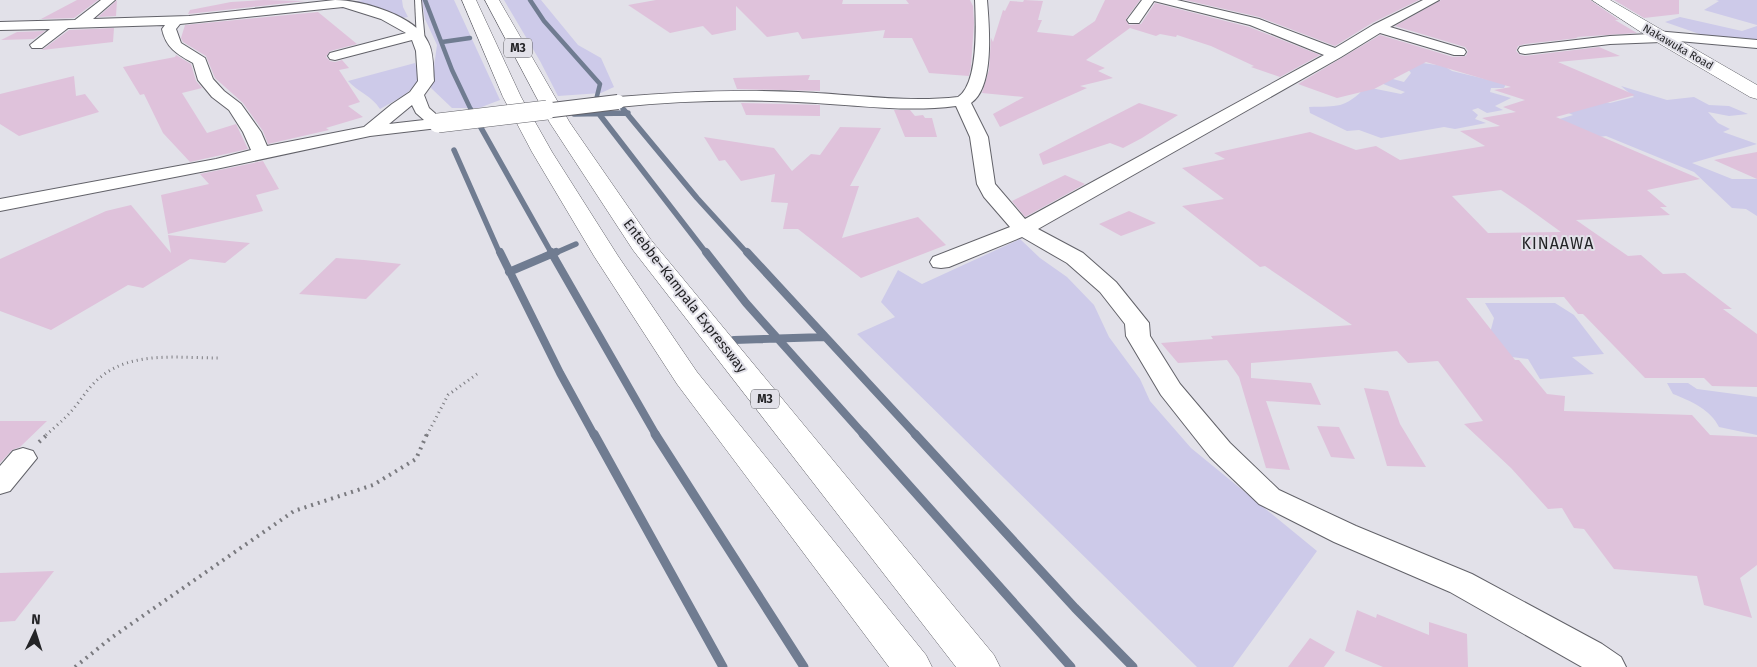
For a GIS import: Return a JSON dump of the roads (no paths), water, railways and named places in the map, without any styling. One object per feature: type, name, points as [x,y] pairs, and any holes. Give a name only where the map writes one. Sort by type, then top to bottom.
[{"type":"main road","name":"M3","points":[[469,0],[512,97],[542,152],[628,289],[687,378],[912,667]]},
{"type":"main road","name":"Entebbe–Kampala Expressway","points":[[492,0],[560,123],[642,245],[980,667]]},
{"type":"main road","name":"Nakawuka Road","points":[[1599,0],[1659,37],[1757,92]]},
{"type":"street","points":[[78,24],[109,0]]},
{"type":"street","points":[[309,7],[324,0]]},
{"type":"street","points":[[0,205],[216,164],[261,153],[370,132],[662,97],[822,98],[885,104],[950,103],[962,101],[971,95],[978,73],[982,24],[981,0]]},
{"type":"street","points":[[1134,20],[1149,0]]},
{"type":"street","points":[[1160,0],[1254,22],[1336,54]]},
{"type":"street","points":[[1406,0],[1429,2]]},
{"type":"street","points":[[941,262],[1023,229],[1336,54],[1378,28],[1429,2]]},
{"type":"street","points":[[0,26],[176,21],[230,17],[343,3],[352,4],[374,11],[400,24],[418,38],[426,80],[416,95],[398,107],[370,132]]},
{"type":"street","points":[[176,21],[169,29],[170,37],[177,49],[200,61],[206,80],[218,94],[235,106],[252,132],[261,153]]},
{"type":"street","points":[[37,45],[63,24]]},
{"type":"street","points":[[1378,28],[1459,52]]},
{"type":"street","points":[[1524,50],[1610,40],[1659,37],[1757,44]]},
{"type":"street","points":[[335,56],[418,38]]},
{"type":"street","points":[[416,95],[422,110],[438,123]]},
{"type":"street","points":[[962,101],[979,138],[986,184],[991,193],[1023,229],[1075,258],[1108,287],[1137,323],[1138,336],[1170,389],[1220,450],[1269,497],[1345,534],[1461,584],[1590,654],[1609,667]]},
{"type":"street","points":[[0,220],[14,212],[26,200]]},
{"type":"street","points":[[0,484],[23,458]]},
{"type":"lane","points":[[418,0],[418,38]]},
{"type":"waterway","points":[[425,0],[452,70],[471,111]]},
{"type":"waterway","points":[[530,0],[544,21],[600,84],[594,108],[597,112]]},
{"type":"waterway","points":[[442,42],[470,38]]},
{"type":"waterway","points":[[622,108],[625,112]]},
{"type":"waterway","points":[[596,110],[599,114]]},
{"type":"waterway","points":[[471,111],[552,254]]},
{"type":"waterway","points":[[599,114],[627,113]]},
{"type":"waterway","points":[[627,113],[697,198],[748,254]]},
{"type":"waterway","points":[[574,114],[599,114]]},
{"type":"waterway","points":[[599,114],[707,254]]},
{"type":"waterway","points":[[454,150],[500,254]]},
{"type":"waterway","points":[[553,254],[576,244]]},
{"type":"waterway","points":[[500,252],[510,272]]},
{"type":"waterway","points":[[552,254],[556,252]]},
{"type":"waterway","points":[[706,252],[746,303],[778,339]]},
{"type":"waterway","points":[[747,252],[916,435]]},
{"type":"waterway","points":[[510,272],[552,254]]},
{"type":"waterway","points":[[552,254],[656,435]]},
{"type":"waterway","points":[[510,272],[560,373],[594,435]]},
{"type":"waterway","points":[[778,339],[825,337]]},
{"type":"waterway","points":[[734,340],[778,339]]},
{"type":"waterway","points":[[778,339],[864,435]]},
{"type":"waterway","points":[[594,434],[723,667]]},
{"type":"waterway","points":[[655,434],[804,667]]},
{"type":"waterway","points":[[863,434],[1071,667]]},
{"type":"waterway","points":[[915,434],[1075,608],[1133,667]]},
{"type":"district","name":"KINAAWA","points":[[1558,243]]}]
